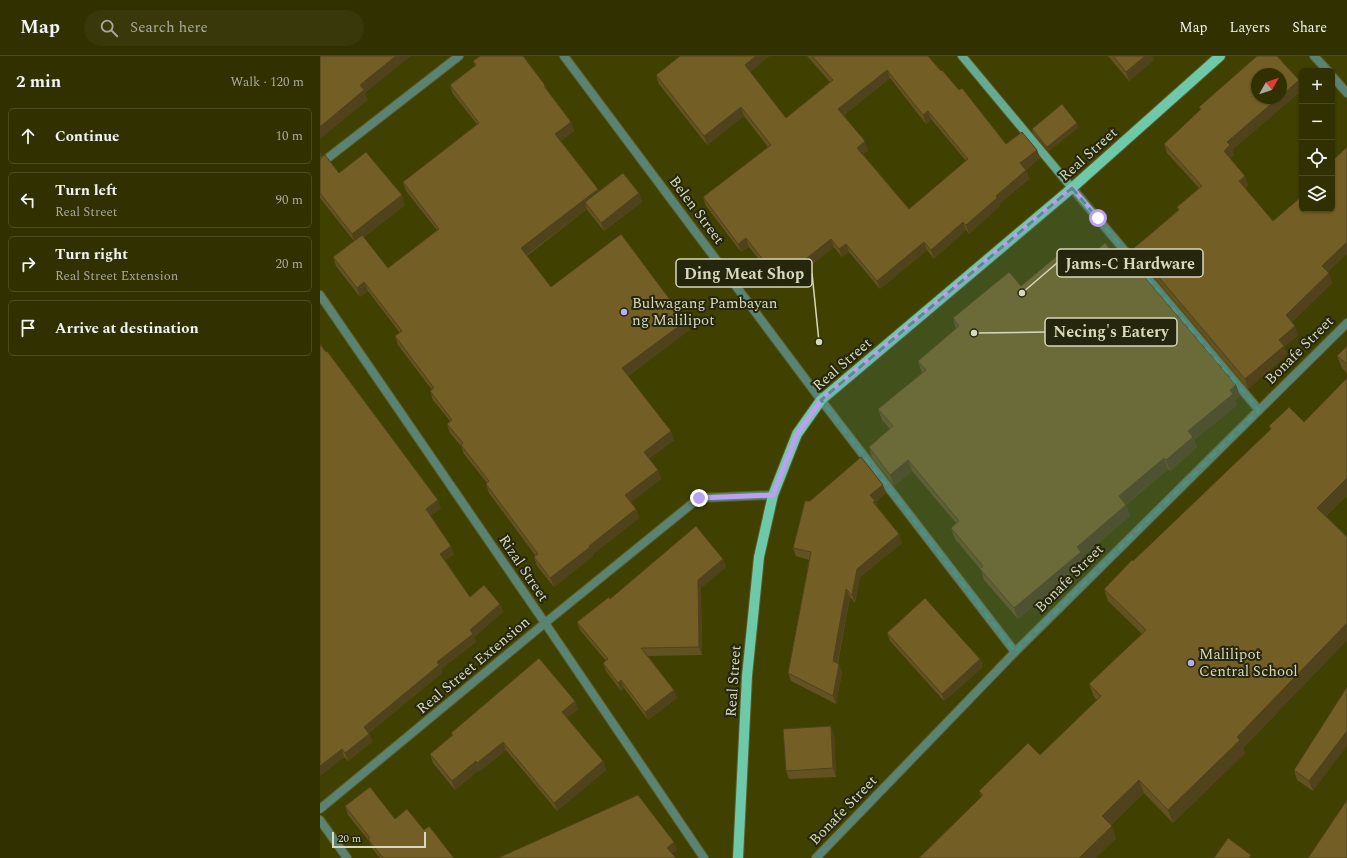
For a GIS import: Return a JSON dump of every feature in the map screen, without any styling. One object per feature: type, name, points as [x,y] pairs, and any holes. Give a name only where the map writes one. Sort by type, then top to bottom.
[{"type":"main road","name":"Real Street","points":[[738,858],[747,676],[759,557],[773,495],[797,434],[821,400],[1072,188],[1220,56]]},
{"type":"street","points":[[320,164],[459,56]]},
{"type":"street","name":"Belen Street","points":[[564,56],[821,400],[1015,652]]},
{"type":"street","points":[[962,56],[1259,410]]},
{"type":"street","points":[[1314,56],[1325,68]]},
{"type":"street","points":[[1335,79],[1347,93]]},
{"type":"street","name":"Rizal Street","points":[[320,294],[704,858]]},
{"type":"street","name":"Bonafe Street","points":[[816,858],[1015,652],[1347,323]]},
{"type":"street","name":"Real Street Extension","points":[[320,809],[699,498],[773,495]]},
{"type":"street","points":[[320,820],[347,858]]},
{"type":"highlighted area","points":[[1072,188],[1259,410],[1015,652],[821,400]]},
{"type":"building","points":[[320,56],[396,56],[360,85],[364,90],[320,127]]},
{"type":"building","points":[[480,56],[523,56],[571,122],[555,134],[598,189],[521,248],[551,287],[621,234],[686,321],[622,368],[671,431],[644,452],[658,470],[625,495],[636,509],[550,578],[534,557],[538,554],[486,484],[489,481],[461,445],[463,443],[447,424],[452,420],[430,391],[434,388],[395,336],[402,331],[364,282],[357,288],[333,257],[362,235],[388,268],[439,229],[403,182],[479,123],[450,85],[476,65],[473,61]]},
{"type":"building","points":[[680,56],[756,56],[745,65],[786,118],[833,80],[812,56],[928,56],[959,90],[962,88],[1006,144],[1022,132],[1037,150],[1020,163],[1026,170],[966,225],[963,222],[931,250],[924,242],[877,281],[846,244],[839,249],[831,239],[779,280],[746,238],[738,244],[703,197],[771,145],[741,107],[704,136],[656,75]],"holes":[[[887,70],[923,115],[928,111],[968,159],[909,209],[857,148],[865,141],[838,109]]]},
{"type":"building","points":[[1113,56],[1145,56],[1126,72]]},
{"type":"building","points":[[1257,56],[1277,56],[1299,80],[1287,91],[1287,68],[1251,68],[1251,104],[1271,104],[1227,142],[1230,145],[1224,151],[1245,176],[1239,181],[1273,221],[1299,199],[1299,212],[1335,212],[1335,158],[1347,147],[1347,242],[1322,266],[1329,273],[1286,315],[1295,326],[1279,340],[1284,346],[1245,379],[1134,248],[1179,210],[1177,207],[1202,186],[1164,144],[1201,109],[1199,107]]},
{"type":"building","points":[[1062,104],[1077,123],[1047,147],[1032,129]]},
{"type":"building","points":[[366,152],[402,195],[352,234],[320,193],[320,159],[325,155],[339,173]]},
{"type":"building","points":[[623,173],[639,193],[601,223],[585,202]]},
{"type":"building","points":[[1105,243],[1119,260],[1125,254],[1236,385],[1230,390],[1233,394],[1188,431],[1193,437],[1166,460],[1164,458],[1119,496],[1126,505],[1077,547],[1081,552],[1014,608],[980,569],[983,566],[951,528],[959,521],[908,460],[890,475],[869,447],[893,426],[878,409],[926,370],[918,361],[959,326],[953,318],[1009,272],[1021,286],[1057,256],[1071,273]]},
{"type":"building","points":[[320,344],[326,352],[327,351],[438,500],[426,509],[451,546],[440,554],[470,597],[484,585],[500,604],[470,630],[473,634],[437,662],[439,665],[364,727],[369,734],[345,753],[342,749],[320,766]]},
{"type":"building","points":[[1347,346],[1347,364],[1337,356]]},
{"type":"building","points":[[1347,378],[1347,478],[1317,508],[1347,537],[1347,623],[1237,737],[1240,740],[1168,810],[1139,780],[1102,816],[1112,826],[1079,858],[919,858],[983,795],[979,791],[1028,743],[1040,755],[1101,696],[1089,684],[1146,630],[1104,589],[1132,560],[1133,561],[1271,429],[1269,426],[1289,407],[1304,422]]},
{"type":"building","points":[[861,457],[883,485],[870,495],[875,501],[873,502],[899,534],[857,569],[852,595],[846,589],[833,661],[839,664],[833,696],[788,673],[811,552],[793,548],[805,501],[810,501]]},
{"type":"building","points":[[696,526],[723,559],[698,580],[699,647],[641,648],[674,690],[645,712],[621,680],[618,683],[603,663],[608,659],[577,622],[609,597],[610,599]]},
{"type":"building","points":[[925,598],[980,659],[942,694],[887,633]]},
{"type":"building","points":[[539,658],[575,701],[562,712],[603,761],[554,803],[503,742],[477,763],[476,761],[452,781],[430,754],[453,735],[451,733]]},
{"type":"building","points":[[1347,687],[1347,731],[1309,781],[1294,770]]},
{"type":"building","points":[[831,726],[833,768],[786,771],[783,729]]},
{"type":"building","points":[[370,787],[395,819],[407,809],[424,830],[429,826],[454,858],[383,858],[368,839],[370,838],[345,806]]},
{"type":"building","points":[[638,795],[674,842],[667,848],[676,858],[498,858]]},
{"type":"building","points":[[1347,800],[1347,858],[1308,858]]},
{"type":"building","points":[[1228,838],[1251,855],[1249,858],[1214,858]]},
{"type":"place","name":"Jams-C Hardware","points":[[1022,293]]},
{"type":"place","name":"Bulwagang Pambayan ng Malilipot","points":[[624,312]]},
{"type":"place","name":"Necing's Eatery","points":[[974,333]]},
{"type":"place","name":"Ding Meat Shop","points":[[819,342]]},
{"type":"place","name":"Malilipot Central School","points":[[1191,663]]},
{"type":"route","points":[[699,498],[773,495],[797,434],[821,400],[1072,188],[1098,218]]}]
